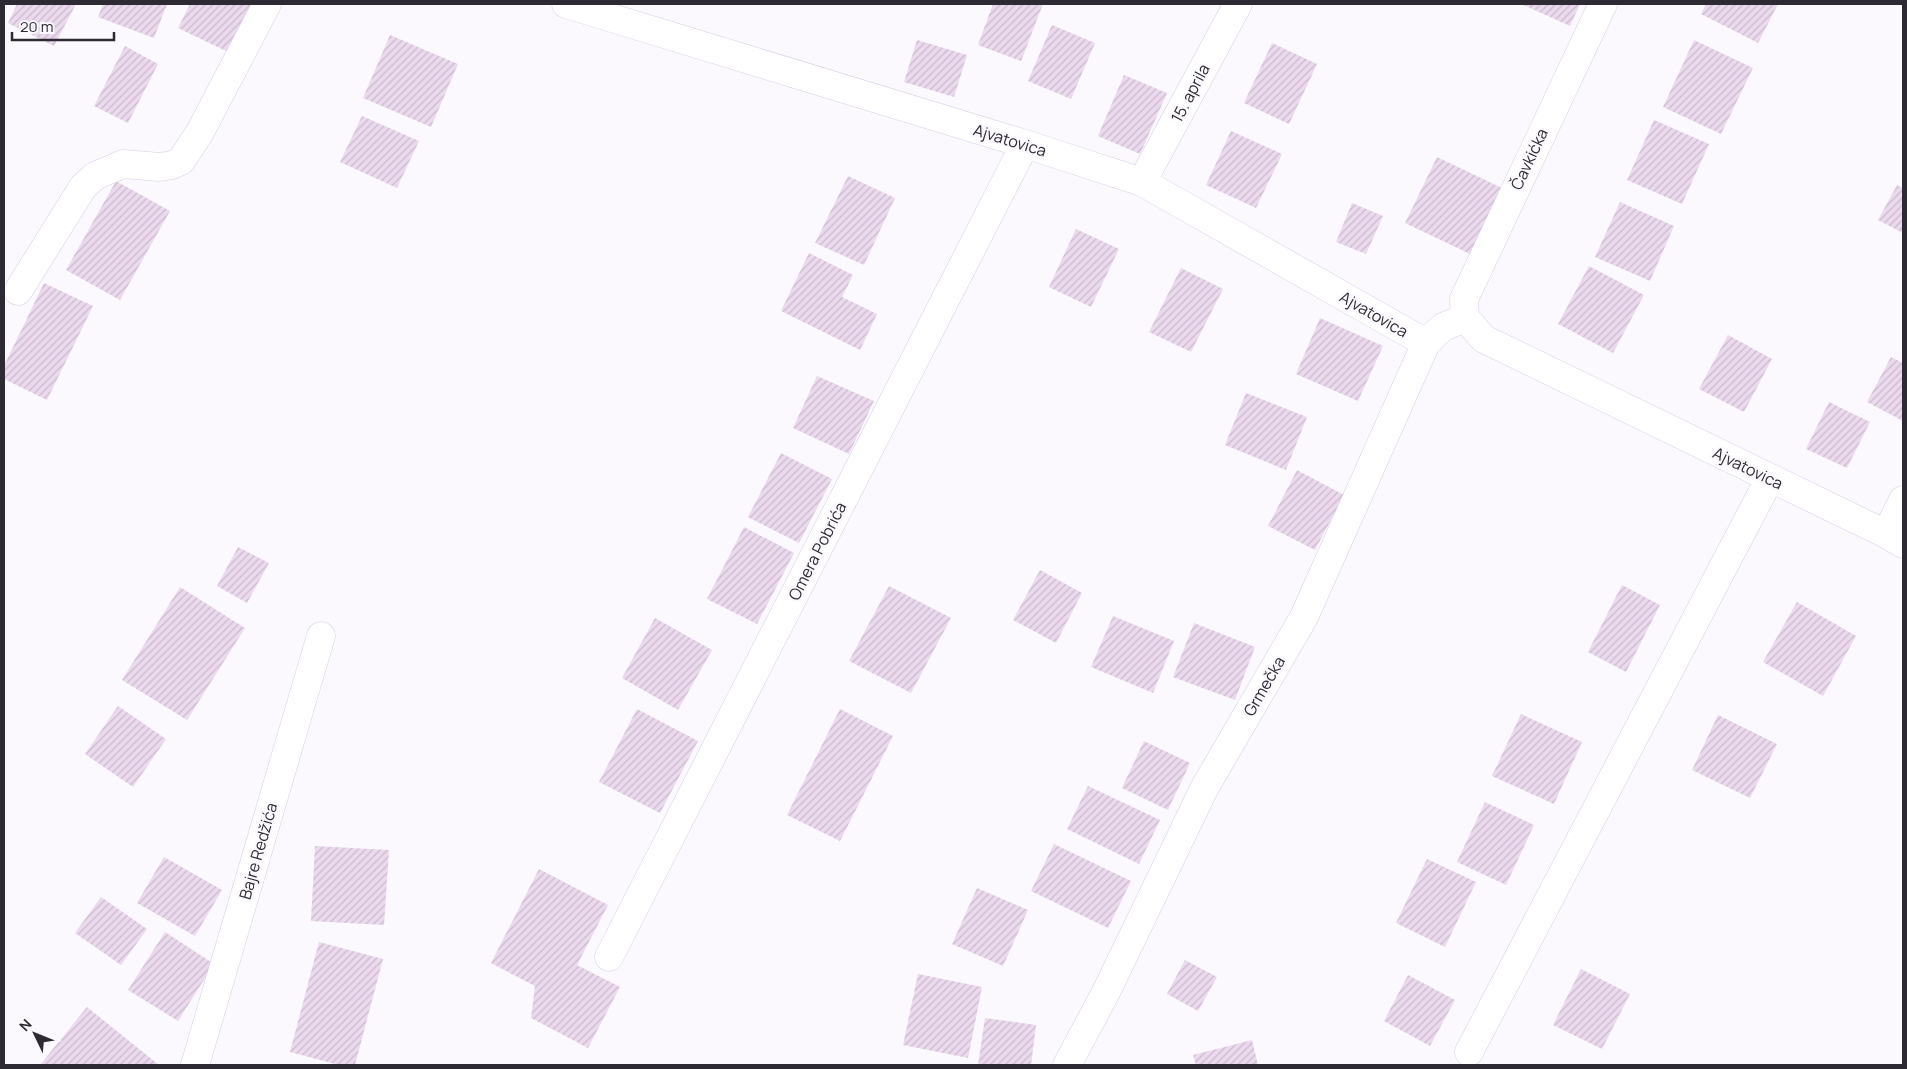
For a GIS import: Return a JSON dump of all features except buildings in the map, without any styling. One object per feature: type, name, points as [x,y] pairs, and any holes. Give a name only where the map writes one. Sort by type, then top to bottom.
[{"type":"street","points":[[18,291],[83,187],[95,176],[124,164],[160,167],[181,161],[200,132],[267,4]]},
{"type":"street","name":"Ajvatovica","points":[[566,4],[1025,144],[1142,182],[1426,343]]},
{"type":"street","name":"15. aprila","points":[[1142,182],[1238,4]]},
{"type":"street","name":"Čavkićka","points":[[1465,318],[1464,299],[1603,4]]},
{"type":"street","name":"Omera Pobrića","points":[[609,957],[1025,144]]},
{"type":"street","name":"Ajvatovica","points":[[1465,318],[1484,339],[1895,539]]},
{"type":"street","name":"Grmečka","points":[[1067,1065],[1106,992],[1205,787],[1304,617],[1426,343],[1443,327],[1465,318]]},
{"type":"street","points":[[1469,1052],[1770,478]]},
{"type":"street","points":[[1895,539],[1903,500]]},
{"type":"street","name":"Bajre Redžića","points":[[195,1065],[321,636]]}]
